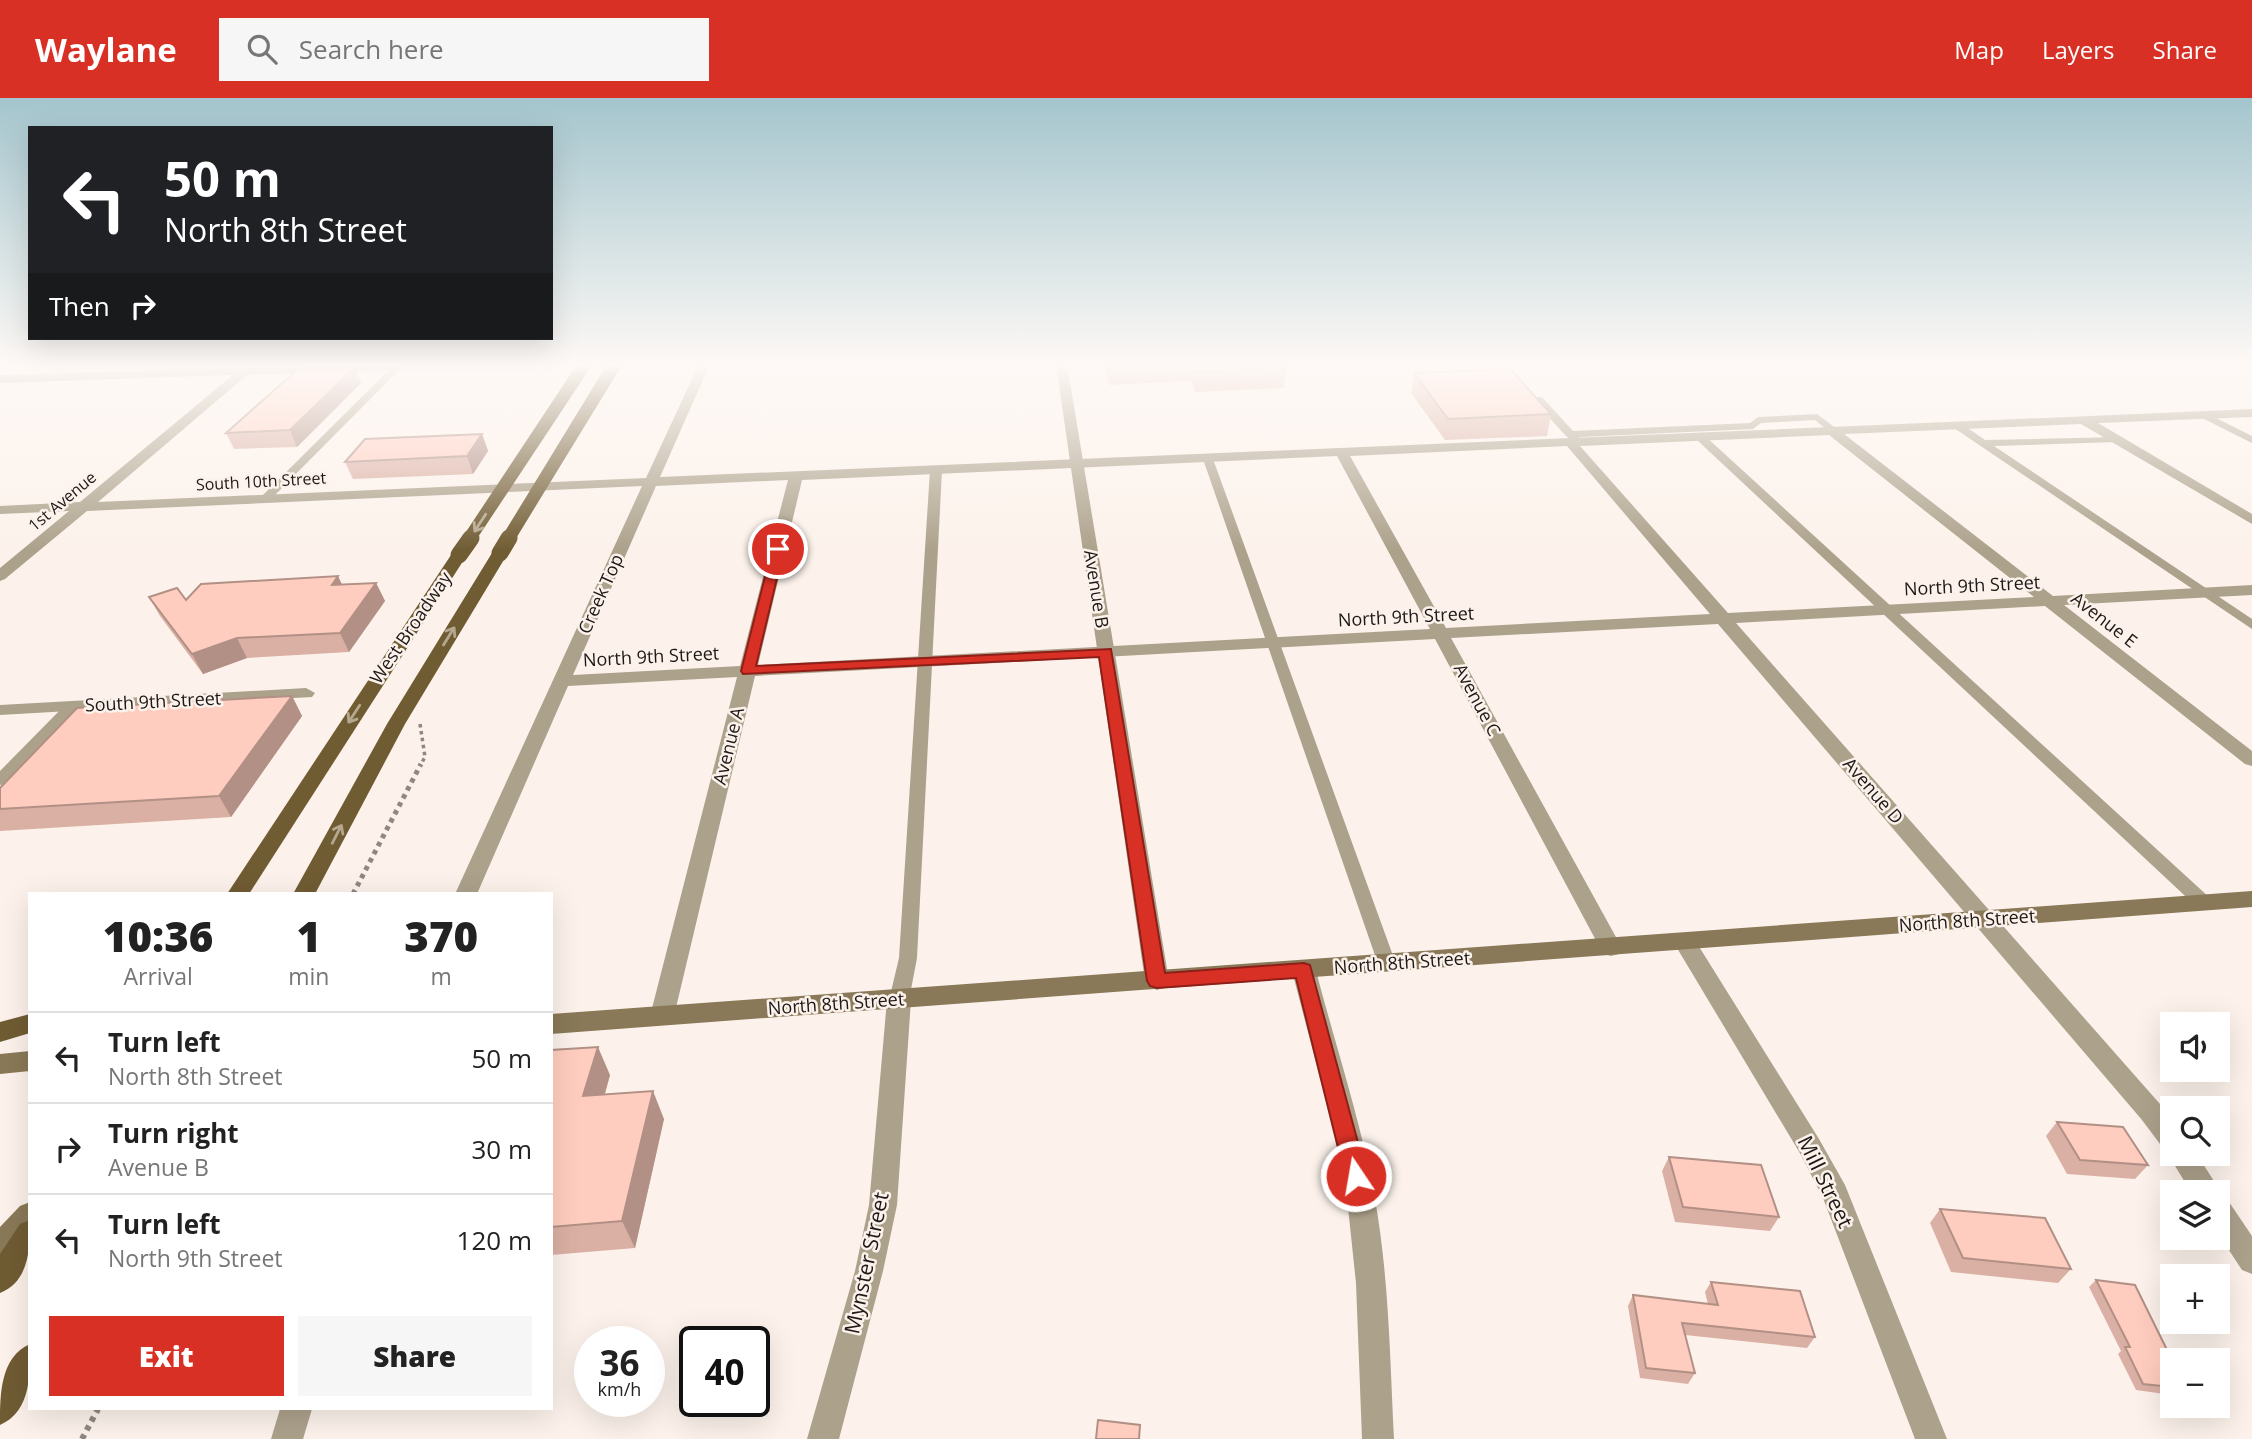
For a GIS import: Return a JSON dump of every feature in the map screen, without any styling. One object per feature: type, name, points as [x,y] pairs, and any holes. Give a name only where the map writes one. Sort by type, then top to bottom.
[{"type":"main road","name":"West Broadway","points":[[239,892],[543,427]]},
{"type":"main road","name":"West Broadway","points":[[305,892],[396,724],[576,427]]},
{"type":"main road","points":[[228,892],[260,858]]},
{"type":"main road","name":"North 8th Street","points":[[553,1024],[1304,971],[2252,899]]},
{"type":"main road","points":[[0,1032],[28,1024]]},
{"type":"main road","points":[[0,1064],[28,1061]]},
{"type":"main road","points":[[0,1247],[28,1217]]},
{"type":"main road","points":[[0,1279],[28,1236]]},
{"type":"main road","points":[[0,1409],[28,1362]]},
{"type":"street","name":"1st Avenue","points":[[0,576],[178,427]]},
{"type":"street","name":"Creek Top","points":[[467,892],[676,427]]},
{"type":"street","name":"Avenue B","points":[[1071,427],[1157,981]]},
{"type":"street","name":"South 10th Street","points":[[0,509],[1208,459],[1573,440],[1701,438],[1946,427]]},
{"type":"street","points":[[2095,427],[2252,520]]},
{"type":"street","name":"Avenue E","points":[[1835,432],[2252,760]]},
{"type":"street","name":"Avenue D","points":[[1573,440],[2160,1124]]},
{"type":"street","name":"Avenue C","points":[[1342,453],[1611,948]]},
{"type":"street","name":"Avenue A","points":[[662,1016],[796,476]]},
{"type":"street","name":"North 9th Street","points":[[562,681],[2252,590]]},
{"type":"street","name":"South 9th Street","points":[[0,710],[306,693]]},
{"type":"street","name":"Mill Street","points":[[1685,943],[1810,1147],[1835,1194],[1931,1439]]},
{"type":"street","points":[[1304,971],[1352,1155],[1360,1198],[1371,1290],[1378,1439]]},
{"type":"street","name":"Mynster Street","points":[[823,1439],[869,1271],[883,1205],[899,1000]]},
{"type":"street","points":[[2230,1227],[2252,1260]]},
{"type":"street","points":[[287,1439],[296,1410]]},
{"type":"lane","points":[[266,498],[337,427]]},
{"type":"lane","points":[[1562,427],[1573,440],[1746,427]]},
{"type":"lane","points":[[1828,427],[1835,432]]},
{"type":"lane","points":[[1959,427],[2252,625]]},
{"type":"lane","points":[[2226,427],[2252,440]]},
{"type":"lane","points":[[1701,438],[2204,903]]},
{"type":"lane","points":[[1983,443],[2116,439]]},
{"type":"lane","points":[[1208,459],[1387,964]]},
{"type":"lane","points":[[899,1000],[908,958],[936,470]]},
{"type":"lane","points":[[0,780],[72,706]]},
{"type":"path","points":[[354,892],[425,757],[420,724],[425,714]]},
{"type":"path","points":[[82,1439],[97,1410]]},
{"type":"building","points":[[233,427],[294,427],[290,430],[226,433]]},
{"type":"building","points":[[482,434],[467,456],[345,462],[365,439]]},
{"type":"building","points":[[338,576],[332,585],[376,583],[340,633],[237,638],[192,654],[149,597],[177,588],[186,600],[201,584]]},
{"type":"building","points":[[292,696],[219,796],[0,809],[0,788],[77,708]]},
{"type":"building","points":[[598,1047],[583,1096],[653,1091],[622,1221],[553,1227],[553,1050]]},
{"type":"building","points":[[2057,1122],[2123,1127],[2148,1165],[2080,1160]]},
{"type":"building","points":[[1669,1157],[1761,1165],[1779,1217],[1683,1207]]},
{"type":"building","points":[[1940,1209],[2045,1218],[2071,1269],[1963,1258]]},
{"type":"building","points":[[2096,1280],[2135,1285],[2166,1348],[2160,1348],[2160,1386],[2143,1384],[2125,1347],[2130,1347]]},
{"type":"building","points":[[1711,1282],[1800,1291],[1815,1337],[1682,1323],[1695,1373],[1646,1368],[1633,1295],[1718,1305]]},
{"type":"building","points":[[1098,1420],[1140,1425],[1139,1439],[1096,1439]]},
{"type":"route","points":[[778,549],[748,671],[1106,652],[1157,981],[1304,971],[1356,1176]]}]
